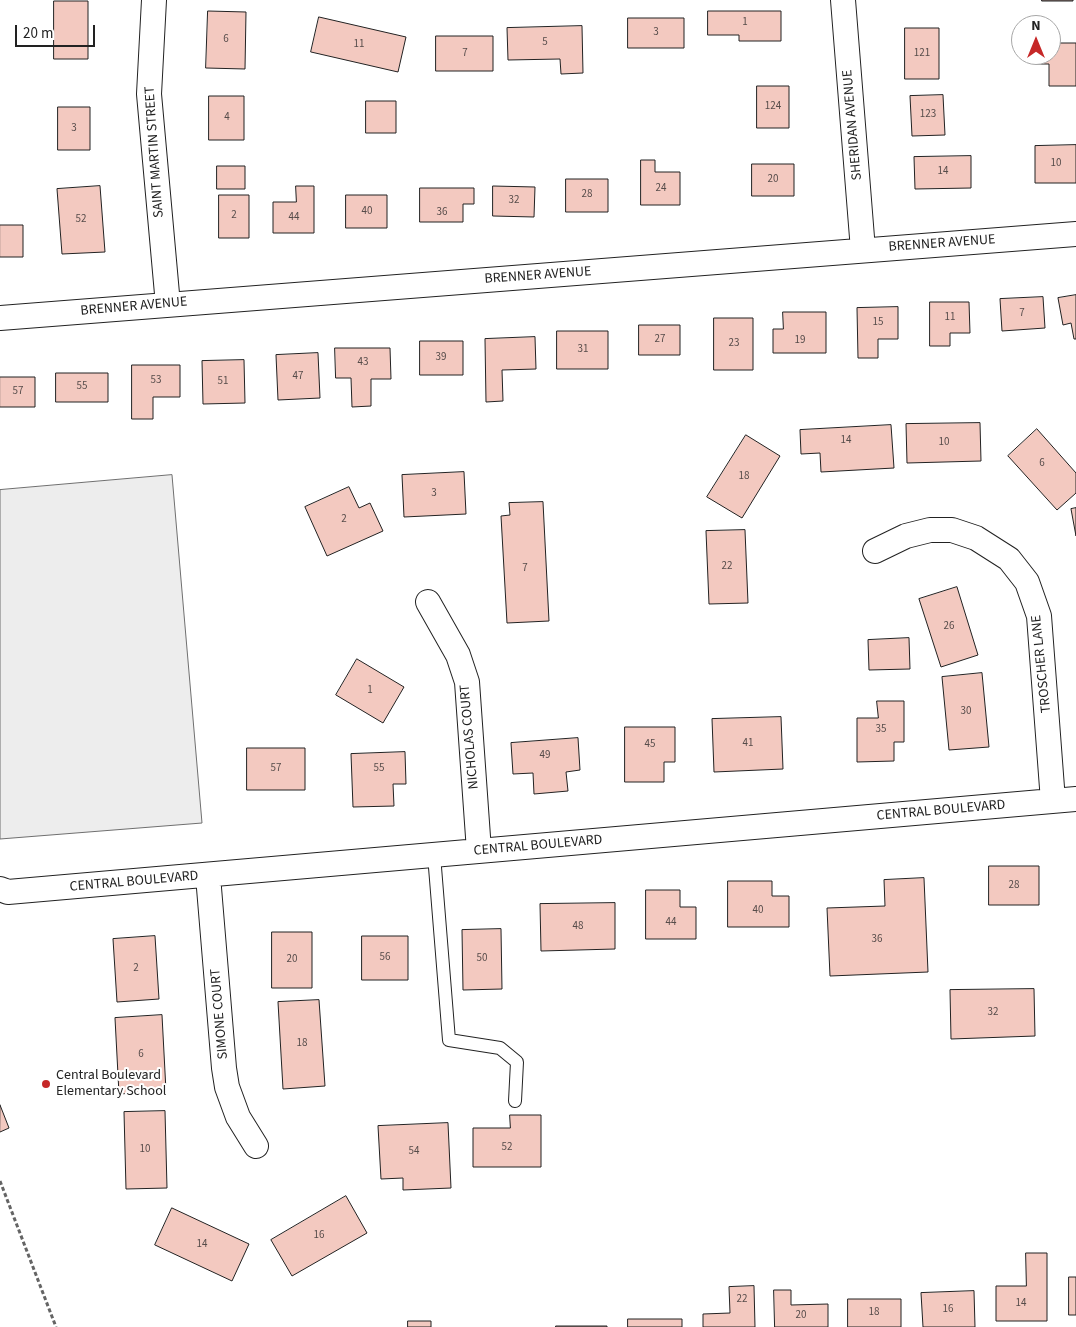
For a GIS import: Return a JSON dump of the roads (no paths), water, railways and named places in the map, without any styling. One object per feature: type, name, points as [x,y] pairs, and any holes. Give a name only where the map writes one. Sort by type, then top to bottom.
[{"type":"street","name":"SAINT MARTIN STREET","points":[[154,0],[149,94],[168,305]]},
{"type":"street","name":"SHERIDAN AVENUE","points":[[843,0],[863,250]]},
{"type":"street","name":"BRENNER AVENUE","points":[[0,318],[1076,234]]},
{"type":"street","name":"TROSCHER LANE","points":[[875,551],[906,536],[930,530],[952,530],[976,538],[1009,559],[1027,582],[1039,616],[1065,800]]},
{"type":"street","name":"NICHOLAS COURT","points":[[428,602],[458,655],[466,682],[479,851]]},
{"type":"street","name":"CENTRAL BOULEVARD","points":[[0,889],[8,892],[208,876],[1065,800]]},
{"type":"street","name":"SIMONE COURT","points":[[208,876],[224,1068],[238,1117],[256,1146]]},
{"type":"lane","points":[[434,855],[449,1040],[500,1048],[517,1062],[515,1101]]},
{"type":"place","name":"Central Boulevard Elementary School","points":[[46,1084]]}]
